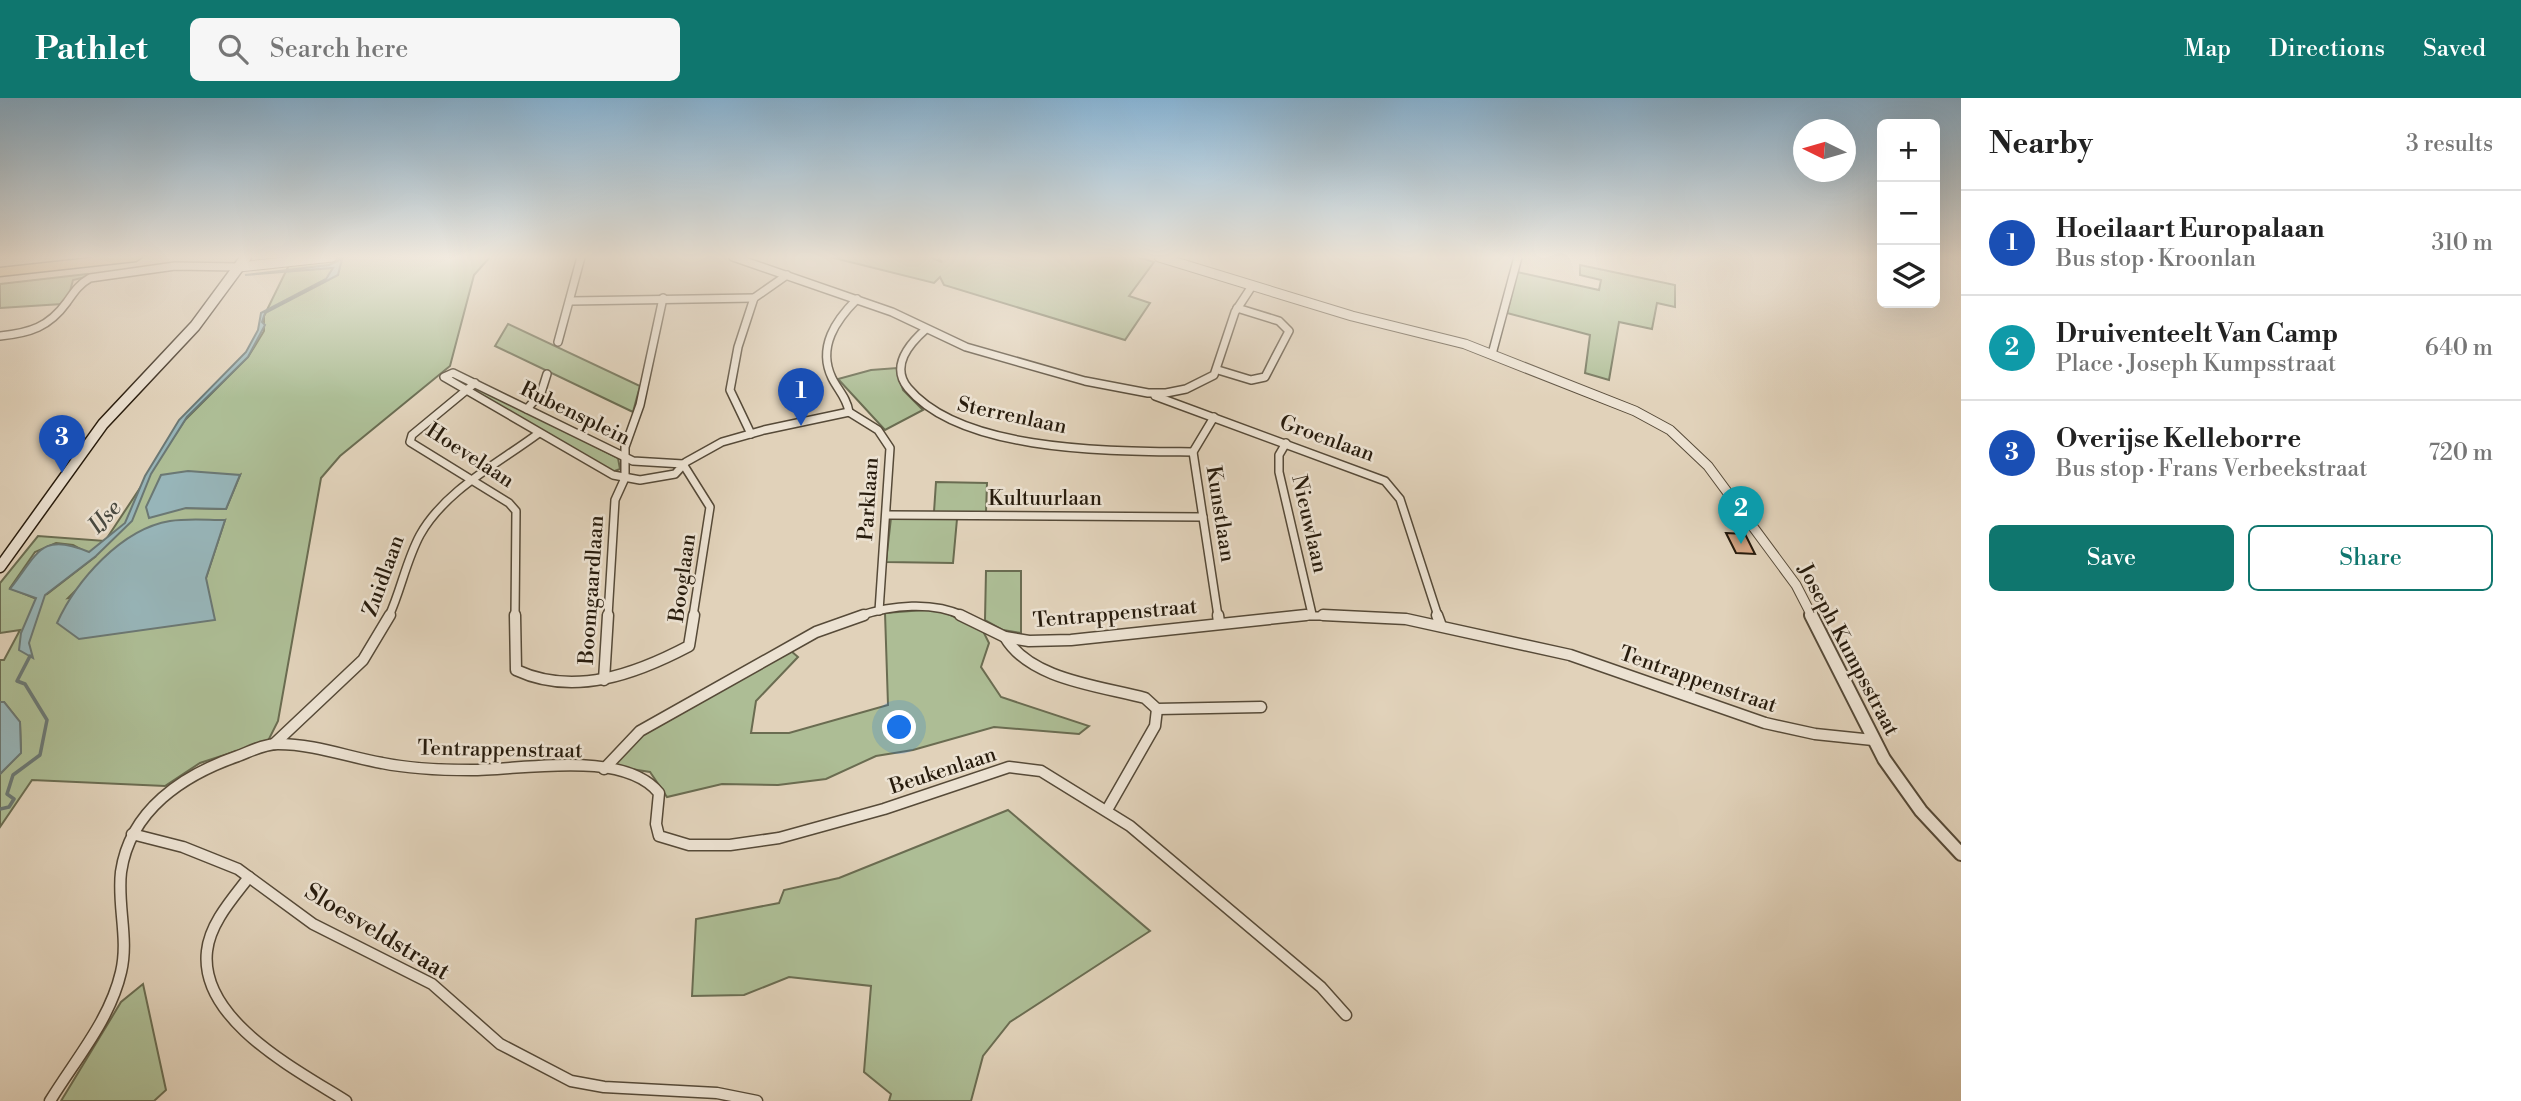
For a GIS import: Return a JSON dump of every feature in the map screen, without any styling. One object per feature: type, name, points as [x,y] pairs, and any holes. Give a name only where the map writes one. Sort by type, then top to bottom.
[{"type":"main road","points":[[0,567],[103,424],[195,326],[212,304]]},
{"type":"street","points":[[0,336],[22,335],[46,327],[65,304]]},
{"type":"street","points":[[558,342],[570,304]]},
{"type":"street","name":"Boomgaardlaan","points":[[604,680],[615,500],[625,478],[623,457],[640,405],[662,304]]},
{"type":"street","points":[[751,434],[730,390],[740,338],[752,304]]},
{"type":"street","points":[[683,464],[707,450],[751,434],[849,412],[849,401],[832,377],[826,353],[838,318],[852,304]]},
{"type":"street","points":[[868,304],[978,351],[1085,381],[1148,393],[1186,389],[1218,370],[1240,304]]},
{"type":"street","name":"Joseph Kumpsstraat","points":[[1315,304],[1492,354],[1635,411],[1670,430],[1696,452],[1796,585],[1873,740],[1913,800],[1961,855]]},
{"type":"street","points":[[1492,354],[1505,304]]},
{"type":"street","points":[[1218,370],[1251,380],[1265,377],[1289,331],[1279,321],[1237,308]]},
{"type":"street","name":"Sterrenlaan","points":[[926,328],[903,351],[901,372],[912,397],[945,420],[1019,438],[1074,446],[1193,452]]},
{"type":"street","name":"Rubensplein","points":[[453,373],[623,457],[641,463],[683,464],[681,470],[667,477],[625,478],[603,471],[444,377],[453,373]]},
{"type":"street","points":[[527,410],[541,393],[547,374]]},
{"type":"street","name":"Hoevelaan","points":[[475,383],[412,435],[410,442],[509,503],[516,511],[516,670]]},
{"type":"street","points":[[1186,389],[1184,396],[1187,407]]},
{"type":"street","name":"Groenlaan","points":[[1148,393],[1374,474],[1394,489],[1441,626]]},
{"type":"street","name":"Parklaan","points":[[849,412],[878,430],[890,448],[879,611]]},
{"type":"street","name":"Kunstlaan","points":[[1214,417],[1193,452],[1219,622]]},
{"type":"street","name":"Zuidlaan","points":[[274,744],[291,726],[333,693],[371,649],[389,620],[409,556],[422,527],[444,503],[539,433]]},
{"type":"street","name":"Nieuwlaan","points":[[1286,443],[1279,455],[1279,472],[1312,614]]},
{"type":"street","name":"Booglaan","points":[[516,670],[551,684],[570,685],[604,680],[689,646],[709,507],[707,499],[683,464]]},
{"type":"street","name":"Kultuurlaan","points":[[887,515],[1203,517]]},
{"type":"street","name":"Tentrappenstraat","points":[[274,744],[321,746],[369,760],[431,768],[604,769],[640,731],[835,623],[879,611],[934,605],[1005,637],[1050,642],[1312,614],[1389,617],[1570,654],[1765,723],[1815,734],[1873,740]]},
{"type":"street","points":[[1005,637],[1014,653],[1032,664],[1145,698],[1157,709],[1261,707]]},
{"type":"street","points":[[1107,810],[1155,726],[1157,709]]},
{"type":"street","points":[[50,1101],[106,1009],[121,973],[120,880],[122,861],[132,834],[160,797],[182,780],[223,760],[274,744]]},
{"type":"street","name":"Beukenlaan","points":[[604,769],[635,774],[651,783],[659,793],[657,830],[667,840],[681,843],[746,843],[790,836],[1020,766],[1041,771],[1130,826],[1321,987],[1346,1015]]},
{"type":"street","name":"Sloesveldstraat","points":[[132,834],[215,858],[249,877],[313,924],[432,984],[500,1044],[571,1081],[604,1087],[694,1091],[757,1101]]},
{"type":"street","points":[[249,877],[213,931],[207,952],[206,974],[211,989],[244,1032],[346,1101]]},
{"type":"green space","points":[[0,304],[62,304],[62,304],[0,308]]},
{"type":"green space","points":[[270,304],[466,304],[450,366],[340,456],[321,478],[278,721],[268,741],[200,763],[165,786],[32,780],[0,827],[0,774],[21,752],[20,722],[4,702],[0,702],[0,660],[4,660],[20,630],[0,633],[0,583],[38,536],[105,541],[185,420],[248,357],[264,331],[264,316]],"holes":[[[240,475],[226,509],[186,508]],[[225,520],[206,578],[68,598],[84,582]],[[56,543],[73,545],[95,557],[47,594],[34,598],[10,588],[35,552]]]},
{"type":"green space","points":[[1006,304],[1149,304],[1125,340]]},
{"type":"green space","points":[[1509,304],[1657,304],[1652,329],[1619,322],[1609,380],[1585,373],[1590,335],[1507,313]]},
{"type":"green space","points":[[508,324],[640,386],[633,412],[495,346]]},
{"type":"green space","points":[[897,368],[903,390],[923,410],[885,430],[838,379],[871,370]]},
{"type":"green space","points":[[477,387],[618,458],[620,469],[612,472],[472,392]]},
{"type":"green space","points":[[936,482],[987,483],[986,512],[934,512]]},
{"type":"green space","points":[[891,518],[957,519],[953,563],[886,562]]},
{"type":"green space","points":[[986,571],[1021,571],[1021,633],[1003,630],[985,620]]},
{"type":"green space","points":[[937,609],[982,629],[989,643],[981,667],[1001,697],[1089,726],[1079,734],[994,727],[913,750],[876,756],[826,779],[778,785],[722,784],[667,797],[650,772],[612,766],[640,737],[791,651],[798,657],[756,701],[751,733],[789,733],[888,705],[885,613]]},
{"type":"green space","points":[[1008,810],[1150,931],[1010,1022],[983,1056],[971,1101],[889,1101],[891,1094],[864,1072],[871,986],[789,977],[744,995],[692,996],[696,919],[779,903],[784,890],[839,878]]},
{"type":"green space","points":[[143,984],[166,1090],[154,1101],[61,1101],[121,1002]]},
{"type":"water","points":[[283,304],[265,313],[262,322],[265,325],[248,357],[187,417],[151,474],[132,521],[96,556],[45,595],[29,643],[33,658],[19,650],[21,633],[36,598],[10,589],[34,556],[50,545],[73,546],[89,552],[125,523],[145,476],[179,420],[246,352],[258,330],[261,313]]},
{"type":"water","points":[[188,471],[240,475],[226,509],[186,508],[149,518],[146,507],[161,475]]},
{"type":"water","points":[[225,520],[206,578],[215,620],[79,639],[57,623],[88,574],[102,559],[134,534],[170,521]]},
{"type":"water","points":[[0,702],[4,702],[20,722],[21,753],[0,774]]},
{"type":"building","points":[[1726,533],[1745,534],[1755,554],[1736,553]]},
{"type":"waterway","name":"IJse","points":[[0,809],[9,807],[14,799],[7,794],[13,775],[40,755],[47,720],[25,684],[17,681],[30,656]]},
{"type":"place","name":"Hoeilaart Europalaan","points":[[801,426]]},
{"type":"place","name":"Overijse Kelleborre","points":[[62,473]]},
{"type":"place","name":"Druiventeelt Van Camp","points":[[1741,544]]}]
